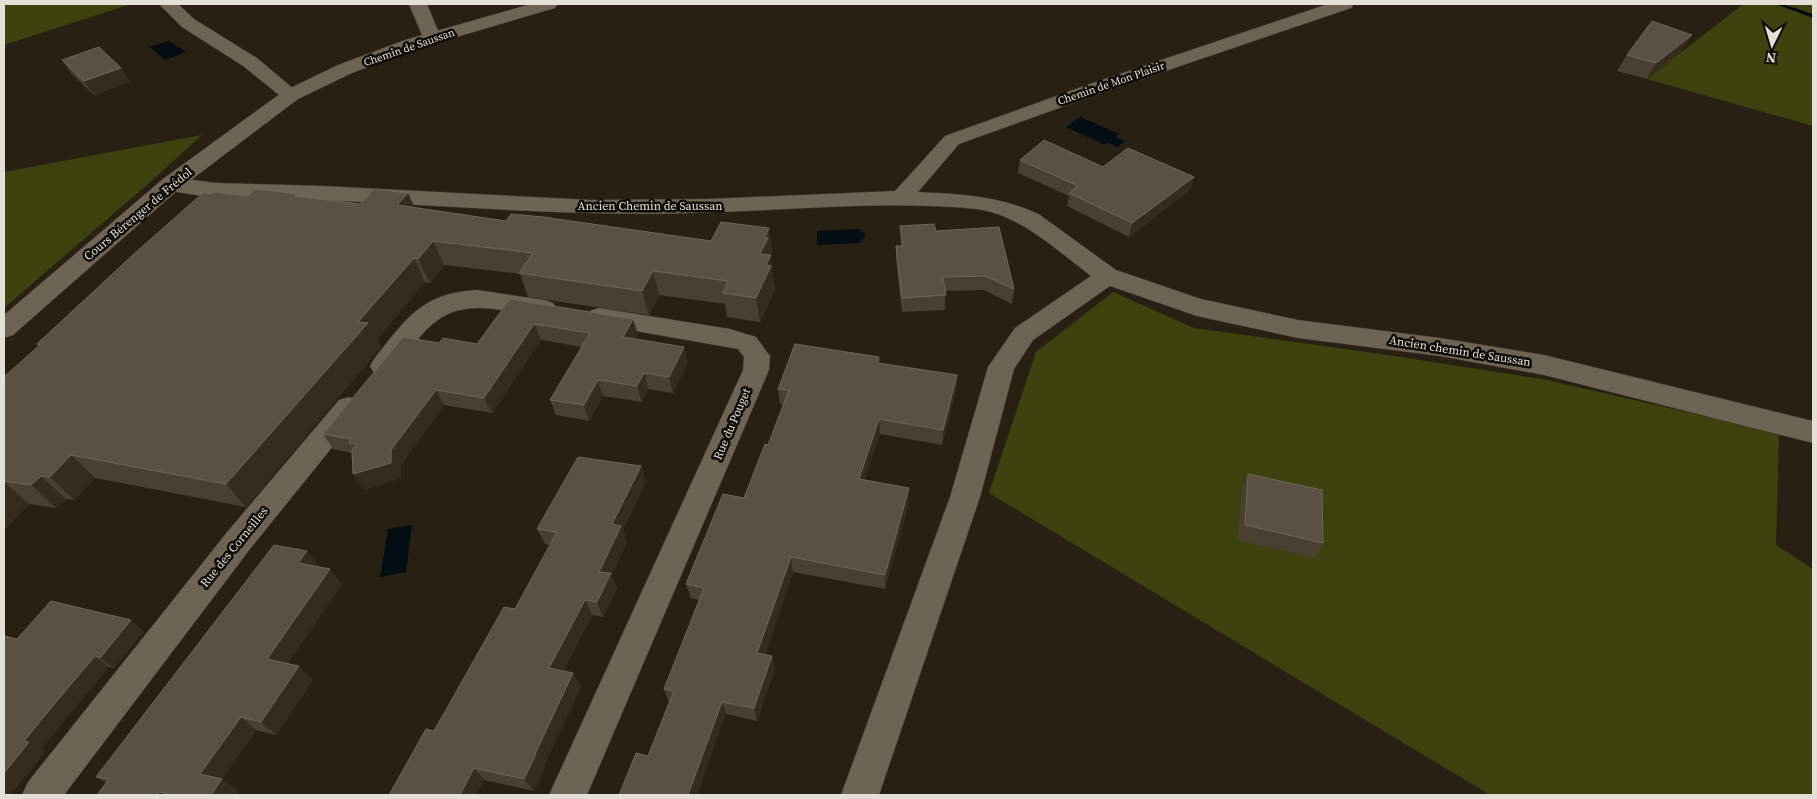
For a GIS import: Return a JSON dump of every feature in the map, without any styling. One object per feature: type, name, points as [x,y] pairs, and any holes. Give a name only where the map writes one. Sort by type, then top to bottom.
[{"type":"street","points":[[168,4],[188,23],[250,62],[284,101]]},
{"type":"street","points":[[418,4],[432,38]]},
{"type":"street","name":"Chemin de Saussan","points":[[284,101],[345,70],[432,38],[549,4]]},
{"type":"street","name":"Chemin de Mon Plaisir","points":[[901,198],[952,140],[1091,90],[1345,4]]},
{"type":"street","name":"Cours Bérenger de Frédol","points":[[4,329],[171,184],[284,101]]},
{"type":"street","name":"Ancien Chemin de Saussan","points":[[171,184],[216,190],[323,193],[600,208],[735,206],[901,198],[964,201],[991,205],[1020,214],[1032,220],[1108,276]]},
{"type":"street","points":[[860,795],[965,497],[1001,367],[1024,334],[1108,276]]},
{"type":"street","name":"Ancien chemin de Saussan","points":[[1108,276],[1197,307],[1298,329],[1440,347],[1544,365],[1774,424],[1813,432]]},
{"type":"street","name":"Rue du Pouget","points":[[437,307],[457,300],[478,298],[730,338],[747,343],[757,356],[756,370],[729,433],[568,795]]},
{"type":"street","name":"Rue des Corneilles","points":[[40,795],[239,540],[418,324],[437,307]]},
{"type":"green space","points":[[4,4],[131,4],[4,45]]},
{"type":"green space","points":[[1740,4],[1813,4],[1813,126],[1647,79],[1742,5]]},
{"type":"green space","points":[[202,135],[148,184],[4,308],[4,172]]},
{"type":"green space","points":[[1113,292],[1194,328],[1542,379],[1779,433],[1776,545],[1813,569],[1813,795],[1490,795],[989,493],[1036,352]]},
{"type":"shaded area","points":[[169,41],[186,52],[165,60],[150,47]]},
{"type":"shaded area","points":[[1080,117],[1119,134],[1116,137],[1125,141],[1117,147],[1109,143],[1103,144],[1066,127]]},
{"type":"shaded area","points":[[859,229],[866,235],[860,243],[817,245],[817,231]]},
{"type":"shaded area","points":[[412,525],[406,572],[380,577],[388,529]]},
{"type":"building","points":[[1652,21],[1692,35],[1656,63],[1627,55]]},
{"type":"building","points":[[99,47],[121,68],[84,81],[62,60]]},
{"type":"building","points":[[1044,140],[1103,167],[1128,148],[1194,177],[1132,223],[1069,193],[1078,186],[1020,160]]},
{"type":"building","points":[[256,189],[360,204],[374,189],[408,193],[397,205],[506,221],[511,214],[543,217],[711,241],[721,222],[769,228],[765,237],[768,238],[760,254],[771,255],[766,265],[771,266],[756,298],[723,293],[728,281],[653,271],[642,291],[519,273],[533,253],[433,241],[418,259],[414,258],[358,322],[368,323],[226,484],[71,455],[50,477],[41,476],[31,485],[4,481],[4,377],[40,345],[37,344],[135,253],[203,193],[212,194],[215,192],[248,196]]},
{"type":"building","points":[[934,224],[936,231],[999,227],[1014,289],[985,276],[943,277],[946,295],[902,298],[896,246],[903,246],[900,226]]},
{"type":"building","points":[[510,299],[633,319],[623,337],[684,347],[669,377],[644,373],[637,386],[598,380],[584,405],[550,400],[590,333],[534,324],[484,398],[436,390],[391,450],[391,463],[353,474],[352,450],[357,444],[349,443],[351,439],[323,434],[403,337],[439,343],[443,338],[477,344]]},
{"type":"building","points":[[795,344],[879,357],[878,363],[957,375],[943,430],[879,419],[859,479],[909,488],[885,575],[791,557],[757,653],[772,656],[754,708],[722,702],[688,795],[619,795],[636,753],[648,756],[674,691],[664,689],[704,588],[686,584],[723,494],[744,498],[765,444],[768,445],[789,390],[778,389]]},
{"type":"building","points":[[578,457],[641,466],[612,524],[621,526],[599,572],[611,573],[597,602],[585,600],[549,668],[573,673],[524,779],[474,768],[460,795],[389,795],[426,729],[434,731],[504,607],[515,609],[557,532],[537,529]]},
{"type":"building","points":[[1248,474],[1322,490],[1323,543],[1245,525]]},
{"type":"building","points":[[274,545],[307,551],[298,563],[330,569],[267,659],[299,666],[261,722],[241,717],[200,774],[222,779],[211,795],[173,795],[159,792],[157,795],[97,795],[109,779],[96,777]]},
{"type":"building","points":[[51,601],[131,620],[100,658],[95,656],[60,697],[24,741],[29,742],[4,773],[4,636],[17,639]]},
{"type":"waterway","points":[[1778,4],[1813,16]]}]
